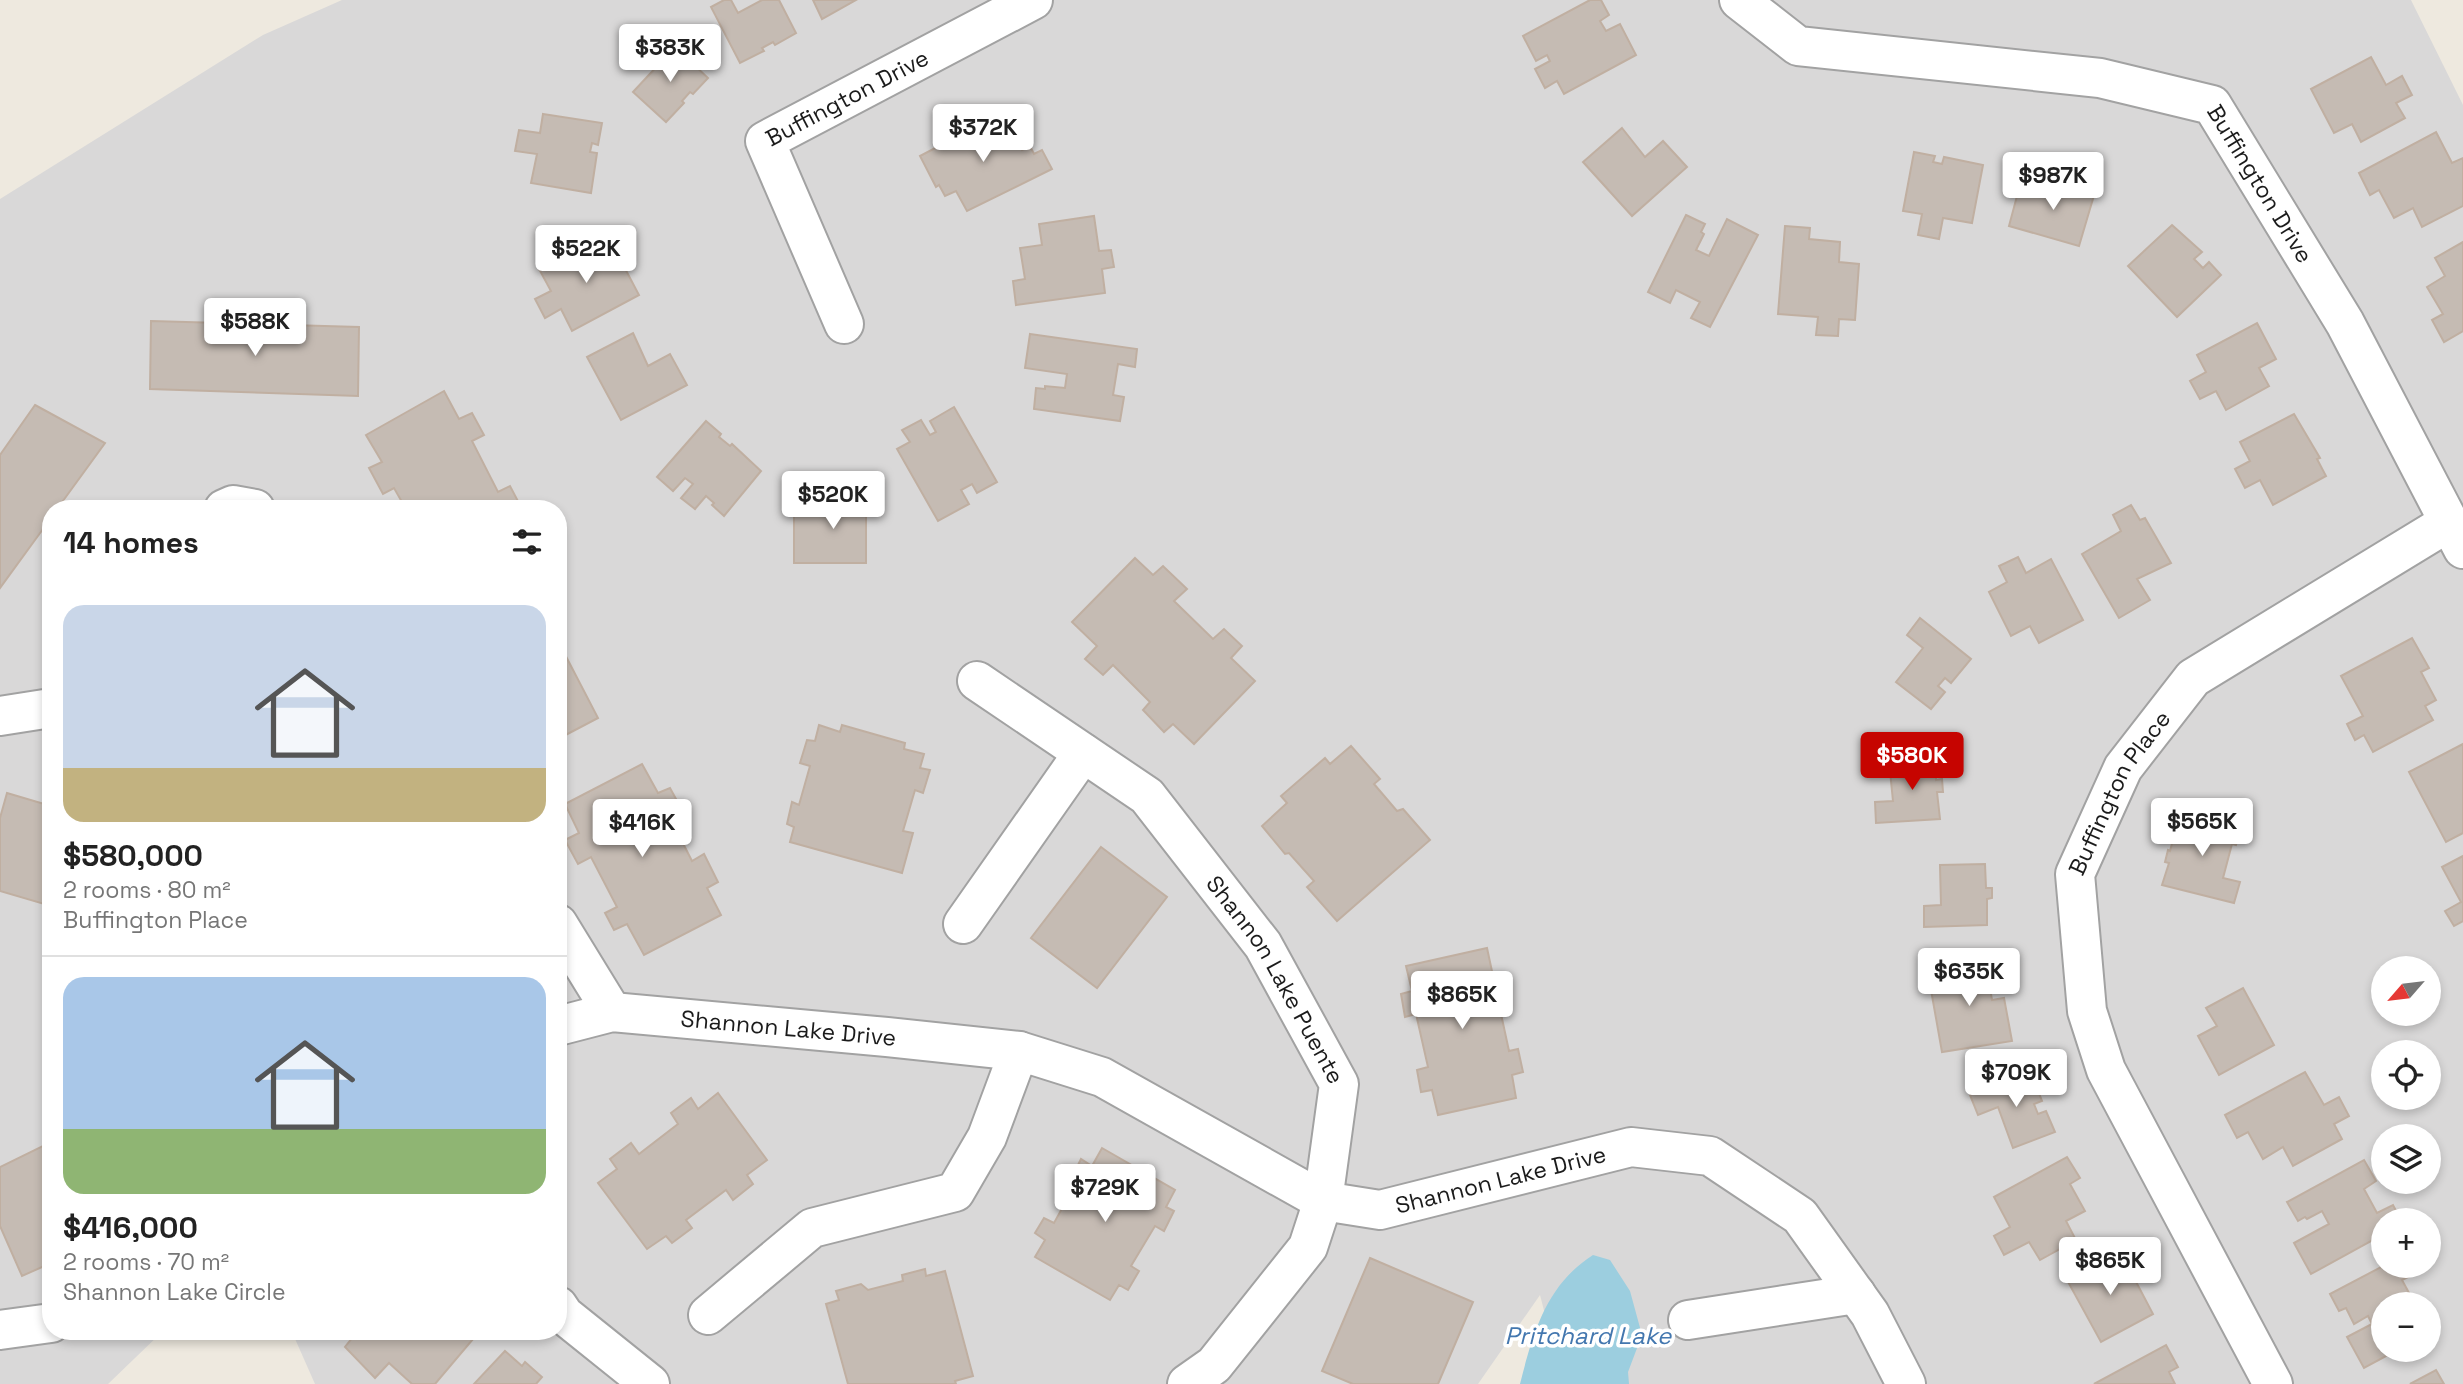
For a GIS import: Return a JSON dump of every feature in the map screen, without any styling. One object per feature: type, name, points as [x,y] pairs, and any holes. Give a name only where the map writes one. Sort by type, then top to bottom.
[{"type":"street","name":"Buffington Drive","points":[[844,324],[765,141],[1033,0]]},
{"type":"street","name":"Buffington Drive","points":[[1739,0],[1798,46],[2100,78],[2212,105],[2345,323],[2456,536]]},
{"type":"street","name":"Buffington Place","points":[[2273,1384],[2106,1070],[2087,1011],[2076,874],[2123,768],[2193,678],[2456,536]]},
{"type":"street","name":"Shannon Lake Puente","points":[[977,681],[1147,796],[1263,945],[1339,1084],[1323,1200],[1308,1247],[1214,1366],[1187,1384]]},
{"type":"street","points":[[0,716],[42,709]]},
{"type":"street","points":[[963,924],[1083,753]]},
{"type":"street","points":[[567,939],[612,1013]]},
{"type":"street","name":"Shannon Lake Drive","points":[[567,1024],[612,1013],[1019,1051],[1102,1077],[1323,1200],[1380,1210],[1631,1147],[1710,1156],[1800,1216],[1870,1314],[1906,1384]]},
{"type":"street","points":[[708,1315],[812,1228],[955,1192],[987,1137],[1019,1051]]},
{"type":"street","points":[[1688,1320],[1856,1294]]},
{"type":"street","points":[[567,1316],[650,1384]]},
{"type":"street","points":[[6,1328],[42,1324]]},
{"type":"shaded area","points":[[342,0],[2411,0],[2463,105],[2463,1384],[1563,1384],[1540,1295],[1478,1384],[315,1384],[296,1340],[567,1340],[567,500],[42,500],[42,1340],[154,1340],[108,1384],[0,1384],[0,199],[263,35]]},
{"type":"water","name":"Pritchard Lake","points":[[1593,1255],[1610,1260],[1630,1291],[1642,1335],[1628,1372],[1629,1384],[1520,1384],[1536,1329],[1553,1296],[1577,1267]]},
{"type":"building","points":[[724,0],[731,0],[738,13],[762,0],[779,0],[796,33],[775,45],[773,42],[762,48],[764,51],[740,63],[711,7]]},
{"type":"building","points":[[813,0],[856,0],[822,19]]},
{"type":"building","points":[[1590,0],[1601,0],[1609,15],[1600,21],[1606,31],[1620,24],[1636,55],[1564,94],[1557,81],[1545,88],[1535,69],[1550,61],[1547,55],[1536,61],[1523,36]]},
{"type":"building","points":[[675,47],[708,78],[693,94],[690,92],[682,101],[684,103],[666,122],[633,92]]},
{"type":"building","points":[[2371,57],[2386,85],[2402,76],[2412,95],[2396,103],[2405,118],[2361,142],[2352,124],[2334,133],[2311,89]]},
{"type":"building","points":[[543,114],[602,123],[598,145],[592,143],[590,152],[597,153],[591,193],[531,183],[537,154],[515,151],[519,130],[540,133]]},
{"type":"building","points":[[1000,114],[1018,148],[1022,150],[1030,146],[1034,154],[1042,150],[1052,169],[967,211],[956,191],[945,196],[939,185],[936,187],[920,156]]},
{"type":"building","points":[[1622,128],[1645,157],[1663,141],[1687,167],[1632,216],[1583,162]]},
{"type":"building","points":[[2436,132],[2452,163],[2463,158],[2463,206],[2422,227],[2413,208],[2394,218],[2379,190],[2370,195],[2359,173]]},
{"type":"building","points":[[1914,152],[1935,156],[1933,162],[1942,164],[1944,157],[1983,165],[1972,223],[1943,218],[1939,239],[1918,235],[1922,214],[1903,211]]},
{"type":"building","points":[[2021,181],[2059,191],[2061,183],[2095,192],[2079,246],[2009,226]]},
{"type":"building","points":[[1686,215],[1705,224],[1701,232],[1704,234],[1696,250],[1709,256],[1727,219],[1758,235],[1710,327],[1691,318],[1700,302],[1676,290],[1670,303],[1648,292]]},
{"type":"building","points":[[1094,216],[1099,251],[1111,250],[1114,267],[1102,269],[1105,293],[1016,305],[1013,281],[1025,279],[1020,248],[1042,245],[1039,224]]},
{"type":"building","points":[[2172,225],[2202,252],[2194,259],[2203,268],[2209,262],[2221,275],[2177,317],[2128,266]]},
{"type":"building","points":[[1785,226],[1810,228],[1809,239],[1840,242],[1839,262],[1859,264],[1855,320],[1839,319],[1838,336],[1816,335],[1818,317],[1778,314]]},
{"type":"building","points":[[601,236],[616,264],[621,261],[639,295],[572,331],[561,309],[545,318],[535,299],[551,291],[539,269]]},
{"type":"building","points":[[2463,242],[2463,331],[2444,342],[2432,320],[2443,314],[2427,287],[2445,276],[2435,258]]},
{"type":"building","points":[[151,321],[359,327],[358,396],[150,389]]},
{"type":"building","points":[[2257,323],[2276,359],[2259,368],[2269,386],[2226,410],[2216,391],[2200,399],[2190,381],[2206,372],[2197,355]]},
{"type":"building","points":[[633,333],[648,366],[670,354],[687,385],[621,420],[587,357]]},
{"type":"building","points":[[1030,334],[1137,349],[1135,367],[1118,364],[1113,395],[1124,397],[1120,421],[1034,409],[1036,388],[1065,388],[1067,374],[1025,368]]},
{"type":"building","points":[[444,391],[459,419],[472,413],[484,435],[472,441],[498,492],[510,486],[517,500],[401,500],[394,488],[383,494],[369,468],[382,462],[366,435]]},
{"type":"building","points":[[35,405],[105,443],[64,500],[42,500],[42,530],[0,588],[0,455]]},
{"type":"building","points":[[954,407],[997,482],[977,493],[972,484],[961,490],[969,504],[938,521],[897,449],[910,442],[902,430],[921,420],[930,435],[936,432],[930,421]]},
{"type":"building","points":[[2294,414],[2320,458],[2317,459],[2326,476],[2273,505],[2260,480],[2245,488],[2235,469],[2250,461],[2240,442]]},
{"type":"building","points":[[706,421],[721,434],[719,437],[730,446],[732,444],[761,471],[724,516],[706,496],[695,509],[681,498],[693,484],[685,478],[673,491],[657,477]]},
{"type":"building","points":[[831,489],[866,489],[866,563],[794,563],[794,512],[832,514]]},
{"type":"building","points":[[2131,505],[2140,520],[2145,518],[2171,563],[2137,579],[2150,600],[2119,618],[2082,554],[2121,531],[2113,515]]},
{"type":"building","points":[[2018,557],[2026,573],[2051,559],[2083,620],[2039,643],[2030,626],[2011,636],[1989,592],[2007,582],[1999,566]]},
{"type":"building","points":[[1135,558],[1153,575],[1163,566],[1187,589],[1174,601],[1213,639],[1224,629],[1242,646],[1231,658],[1255,681],[1194,744],[1173,724],[1164,732],[1143,710],[1150,702],[1113,665],[1103,675],[1085,659],[1097,646],[1072,622]]},
{"type":"building","points":[[1920,618],[1971,659],[1951,683],[1945,678],[1938,686],[1945,692],[1931,709],[1896,682],[1923,648],[1907,635]]},
{"type":"building","points":[[2412,638],[2429,668],[2421,672],[2436,700],[2425,706],[2433,720],[2373,752],[2364,735],[2355,740],[2347,724],[2363,716],[2341,676]]},
{"type":"building","points":[[567,658],[598,718],[567,734]]},
{"type":"building","points":[[819,725],[840,732],[842,725],[905,743],[904,749],[924,754],[920,768],[930,770],[923,793],[915,790],[903,831],[913,833],[902,873],[790,842],[794,827],[787,824],[792,802],[799,805],[810,766],[800,763],[807,740],[815,741]]},
{"type":"building","points":[[2463,744],[2463,833],[2446,842],[2409,772]]},
{"type":"building","points":[[1351,746],[1380,779],[1374,784],[1397,811],[1403,809],[1430,840],[1337,921],[1307,887],[1314,881],[1289,853],[1285,854],[1262,826],[1287,803],[1281,796],[1325,758],[1330,764]]},
{"type":"building","points":[[1935,757],[1936,780],[1942,779],[1943,792],[1937,792],[1940,819],[1876,823],[1875,802],[1893,801],[1889,761]]},
{"type":"building","points":[[642,764],[658,793],[670,788],[681,808],[668,814],[692,861],[704,854],[718,882],[707,888],[721,915],[644,955],[627,924],[614,930],[605,913],[617,907],[591,857],[578,864],[567,844],[567,839],[579,833],[567,803]]},
{"type":"building","points":[[7,793],[42,803],[42,903],[0,891],[0,818]]},
{"type":"building","points":[[2182,812],[2240,828],[2236,845],[2232,844],[2223,878],[2240,882],[2234,903],[2162,885],[2169,863],[2165,862],[2168,850],[2170,851]]},
{"type":"building","points":[[1101,847],[1167,897],[1097,988],[1031,938]]},
{"type":"building","points":[[2463,856],[2463,921],[2454,926],[2445,911],[2461,902],[2442,867]]},
{"type":"building","points":[[1985,864],[1986,888],[1992,888],[1992,898],[1987,899],[1987,925],[1924,927],[1924,906],[1941,905],[1940,865]]},
{"type":"building","points":[[1487,948],[1493,976],[1505,973],[1510,998],[1498,1000],[1509,1051],[1518,1049],[1523,1072],[1512,1075],[1516,1098],[1438,1115],[1432,1090],[1421,1092],[1417,1070],[1428,1067],[1416,1014],[1405,1017],[1401,994],[1412,991],[1406,966]]},
{"type":"building","points":[[1994,962],[1998,981],[1989,982],[1992,1000],[2004,998],[2012,1041],[1942,1052],[1928,973]]},
{"type":"building","points":[[2243,988],[2274,1045],[2219,1075],[2198,1036],[2217,1026],[2206,1008]]},
{"type":"building","points":[[2030,1071],[2042,1101],[2034,1104],[2038,1114],[2046,1111],[2055,1132],[2013,1148],[1998,1107],[1978,1115],[1970,1095]]},
{"type":"building","points":[[2305,1072],[2324,1105],[2339,1097],[2349,1116],[2334,1124],[2342,1139],[2293,1166],[2283,1147],[2263,1159],[2248,1132],[2237,1138],[2225,1115]]},
{"type":"building","points":[[718,1093],[767,1160],[747,1175],[753,1184],[733,1200],[726,1190],[686,1220],[692,1228],[672,1243],[666,1236],[647,1249],[598,1183],[617,1169],[610,1159],[631,1143],[639,1154],[678,1124],[671,1113],[691,1098],[698,1109]]},
{"type":"building","points":[[42,1146],[42,1267],[22,1276],[0,1226],[0,1167]]},
{"type":"building","points":[[1102,1148],[1175,1190],[1166,1207],[1174,1211],[1164,1231],[1155,1226],[1131,1266],[1139,1271],[1128,1290],[1119,1285],[1110,1300],[1035,1257],[1045,1240],[1035,1233],[1044,1218],[1054,1223],[1079,1178],[1073,1175],[1081,1159],[1092,1166]]},
{"type":"building","points":[[2067,1157],[2080,1178],[2070,1184],[2085,1211],[2066,1221],[2076,1240],[2040,1260],[2029,1242],[2004,1255],[1994,1236],[2010,1227],[1994,1197]]},
{"type":"building","points":[[2364,1160],[2371,1172],[2371,1184],[2364,1189],[2374,1208],[2371,1208],[2371,1241],[2311,1274],[2294,1243],[2329,1224],[2322,1211],[2298,1221],[2287,1202]]},
{"type":"building","points":[[2120,1252],[2130,1270],[2124,1274],[2128,1282],[2134,1278],[2153,1314],[2101,1342],[2067,1280]]},
{"type":"building","points":[[1370,1258],[1473,1302],[1438,1384],[1353,1384],[1322,1371]]},
{"type":"building","points":[[925,1269],[926,1276],[945,1271],[973,1376],[955,1381],[956,1384],[848,1384],[826,1304],[839,1300],[836,1291],[861,1284],[868,1290],[903,1281],[902,1275]]},
{"type":"building","points":[[2371,1272],[2371,1278],[2406,1278],[2402,1280],[2408,1292],[2371,1292],[2371,1322],[2368,1316],[2354,1324],[2346,1308],[2339,1311],[2330,1294]]},
{"type":"building","points":[[2371,1325],[2371,1362],[2375,1362],[2364,1368],[2347,1337]]},
{"type":"building","points":[[351,1340],[472,1340],[435,1384],[412,1384],[389,1363],[375,1378],[345,1347]]},
{"type":"building","points":[[2166,1345],[2178,1367],[2169,1372],[2175,1384],[2094,1384]]},
{"type":"building","points":[[505,1351],[522,1366],[525,1362],[542,1377],[536,1384],[474,1384]]},
{"type":"building","points":[[2436,1370],[2444,1384],[2410,1384]]}]
